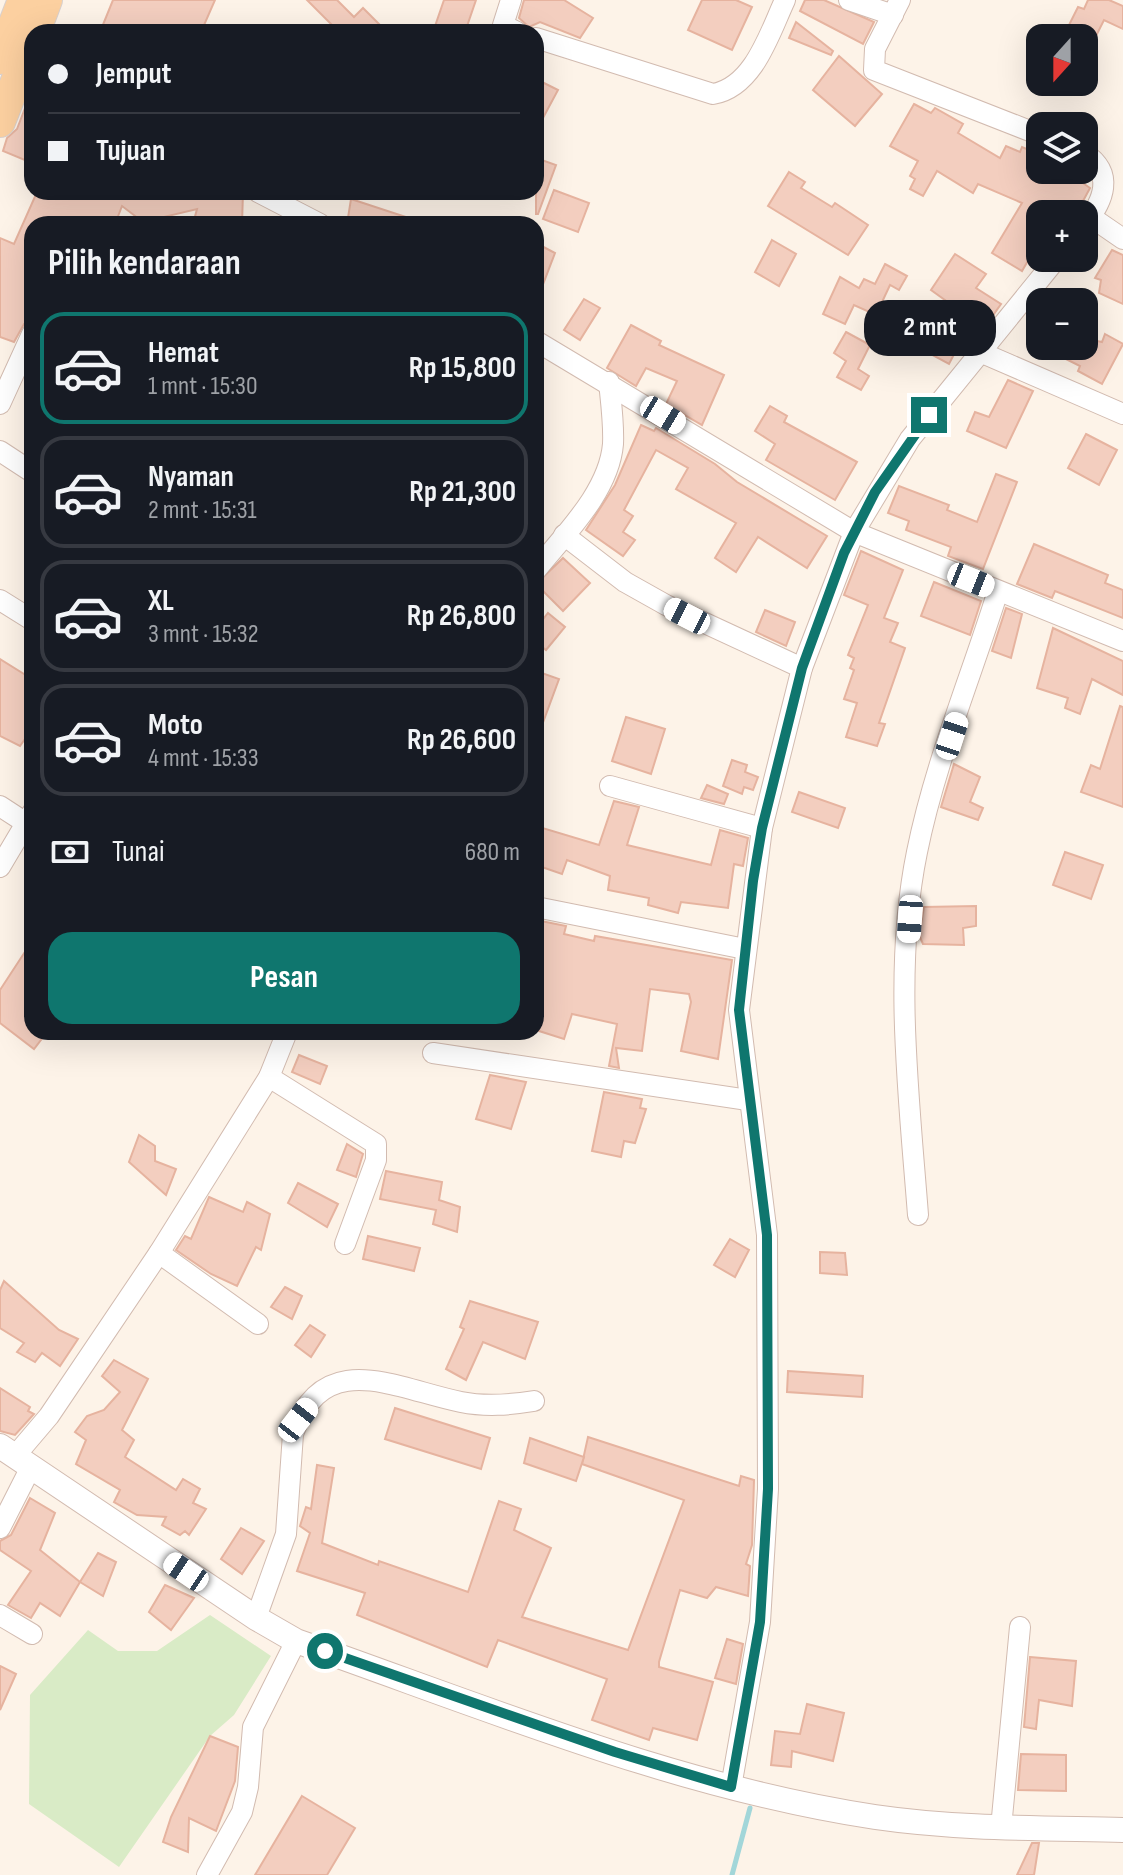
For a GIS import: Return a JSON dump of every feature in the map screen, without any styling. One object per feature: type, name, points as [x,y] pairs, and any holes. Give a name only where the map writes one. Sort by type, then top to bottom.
[{"type":"main road","points":[[0,122],[17,75],[23,0]]},
{"type":"main road","points":[[38,24],[47,0]]},
{"type":"street","points":[[503,24],[501,20],[511,0]]},
{"type":"street","points":[[544,41],[713,94],[737,84],[748,70],[785,0]]},
{"type":"street","points":[[849,0],[897,8],[872,57],[874,70],[879,75],[1026,130]]},
{"type":"street","points":[[1098,166],[1103,171],[1105,182],[1100,203],[1101,227]]},
{"type":"street","points":[[274,200],[304,216]]},
{"type":"street","points":[[743,1790],[760,1622],[768,1489],[767,1235],[739,1010],[762,828],[802,668],[854,532],[910,439],[988,356],[1047,272]]},
{"type":"street","points":[[544,345],[854,532],[1123,641]]},
{"type":"street","points":[[0,404],[24,352]]},
{"type":"street","points":[[988,356],[1123,414]]},
{"type":"street","points":[[544,560],[607,469],[613,447],[609,382]]},
{"type":"street","points":[[0,451],[24,467]]},
{"type":"street","points":[[564,535],[625,582],[666,605],[802,668]]},
{"type":"street","points":[[918,1215],[903,1016],[914,869],[933,794],[998,591]]},
{"type":"street","points":[[0,600],[24,615]]},
{"type":"street","points":[[610,786],[762,828]]},
{"type":"street","points":[[0,806],[24,816]]},
{"type":"street","points":[[0,867],[24,826]]},
{"type":"street","points":[[544,909],[745,949]]},
{"type":"street","points":[[0,1528],[15,1456],[49,1416],[159,1253],[269,1077],[284,1040]]},
{"type":"street","points":[[433,1053],[748,1100]]},
{"type":"street","points":[[269,1077],[376,1144],[376,1160],[345,1244]]},
{"type":"street","points":[[159,1253],[258,1324]]},
{"type":"street","points":[[256,1618],[286,1534],[293,1434],[298,1420],[325,1385],[337,1380],[361,1379],[462,1402],[505,1406],[534,1401]]},
{"type":"street","points":[[15,1456],[256,1618],[296,1641],[615,1752],[743,1790],[873,1817],[1001,1828],[1123,1830]]},
{"type":"street","points":[[0,1615],[32,1634]]},
{"type":"street","points":[[1001,1828],[1020,1627]]},
{"type":"street","points":[[207,1875],[242,1812],[249,1780],[253,1727],[296,1641]]},
{"type":"green space","points":[[210,1615],[271,1656],[234,1715],[210,1736],[119,1867],[29,1804],[30,1695],[88,1630],[118,1651],[157,1651]]},
{"type":"building","points":[[113,0],[215,0],[204,24],[103,24]]},
{"type":"building","points":[[307,0],[337,0],[354,17],[363,8],[379,24],[331,24]]},
{"type":"building","points":[[444,0],[476,0],[468,24],[436,24]]},
{"type":"building","points":[[524,0],[564,0],[593,18],[580,38],[540,22],[526,24],[519,18]]},
{"type":"building","points":[[702,0],[736,0],[752,7],[732,50],[688,30]]},
{"type":"building","points":[[805,0],[824,0],[874,22],[863,44],[800,11]]},
{"type":"building","points":[[1088,0],[1109,0],[1123,6],[1123,29],[1104,20],[1098,32],[1098,24],[1070,24],[1078,7],[1084,9]]},
{"type":"building","points":[[796,22],[833,51],[831,55],[789,38]]},
{"type":"building","points":[[839,56],[882,94],[855,126],[813,90]]},
{"type":"building","points":[[544,83],[558,90],[544,116]]},
{"type":"building","points":[[914,104],[931,113],[935,108],[963,124],[958,133],[1000,158],[1006,146],[1020,152],[1022,147],[1026,149],[1026,184],[1084,184],[1090,188],[1084,200],[1026,200],[1026,264],[1022,271],[992,253],[1022,203],[978,184],[973,193],[937,171],[923,196],[910,189],[915,179],[910,176],[918,161],[890,146]]},
{"type":"building","points":[[24,111],[24,160],[3,151],[7,138],[17,129]]},
{"type":"building","points":[[544,161],[556,165],[544,198]]},
{"type":"building","points":[[789,172],[805,182],[801,188],[832,207],[835,203],[868,225],[848,255],[768,206]]},
{"type":"building","points":[[554,190],[589,203],[578,232],[544,219]]},
{"type":"building","points":[[33,200],[243,200],[242,216],[195,216],[197,209],[168,216],[135,216],[122,206],[118,216],[26,216]]},
{"type":"building","points":[[351,200],[354,200],[403,216],[348,216]]},
{"type":"building","points":[[536,200],[543,200],[538,214]]},
{"type":"building","points":[[24,221],[24,324],[14,342],[0,337],[0,238],[14,244]]},
{"type":"building","points":[[772,240],[796,254],[779,286],[755,272]]},
{"type":"building","points":[[544,247],[555,253],[544,282]]},
{"type":"building","points":[[1112,250],[1123,255],[1123,304],[1099,293],[1101,280],[1095,278]]},
{"type":"building","points":[[955,254],[986,274],[976,288],[1001,304],[984,328],[931,290]]},
{"type":"building","points":[[885,264],[907,276],[899,290],[890,285],[876,315],[854,305],[845,324],[823,314],[840,277],[859,288],[864,279],[875,284]]},
{"type":"building","points":[[584,299],[600,308],[580,340],[564,330]]},
{"type":"building","points":[[925,324],[960,343],[949,364],[914,345]]},
{"type":"building","points":[[631,325],[661,341],[659,345],[724,375],[702,425],[666,404],[677,381],[646,368],[636,386],[607,368]]},
{"type":"building","points":[[846,332],[870,345],[858,369],[869,376],[861,390],[837,377],[846,361],[834,353]]},
{"type":"building","points":[[1105,334],[1123,344],[1102,384],[1078,371],[1080,366],[1068,360],[1098,360],[1098,341],[1102,342]]},
{"type":"building","points":[[1008,380],[1033,391],[1006,448],[967,431],[975,412],[989,417]]},
{"type":"building","points":[[770,406],[787,416],[784,422],[857,462],[835,500],[766,460],[775,444],[755,431]]},
{"type":"building","points":[[641,425],[654,431],[656,428],[715,464],[737,482],[827,536],[807,568],[758,537],[736,572],[715,558],[736,523],[676,489],[688,468],[656,450],[624,510],[633,516],[623,532],[635,540],[623,556],[586,530],[615,485]]},
{"type":"building","points":[[1086,434],[1117,450],[1099,485],[1068,468]]},
{"type":"building","points":[[996,474],[1017,482],[983,569],[948,556],[951,547],[906,530],[909,521],[888,513],[899,486],[949,505],[947,510],[977,522]]},
{"type":"building","points":[[1034,544],[1108,575],[1105,583],[1123,590],[1123,618],[1055,591],[1052,598],[1017,584]]},
{"type":"building","points":[[861,551],[903,570],[884,618],[898,623],[890,642],[905,648],[879,723],[885,724],[877,746],[846,737],[857,703],[844,699],[854,670],[850,668],[854,658],[848,655],[868,605],[844,595]]},
{"type":"building","points":[[563,558],[590,583],[563,611],[544,592],[544,576]]},
{"type":"building","points":[[934,582],[981,601],[970,635],[921,616]]},
{"type":"building","points":[[1006,608],[1022,614],[1011,658],[992,651]]},
{"type":"building","points":[[765,610],[795,622],[786,646],[756,632]]},
{"type":"building","points":[[548,613],[565,627],[546,650],[544,648],[544,618]]},
{"type":"building","points":[[1053,628],[1123,661],[1123,695],[1092,679],[1080,714],[1065,708],[1068,698],[1037,688]]},
{"type":"building","points":[[0,659],[24,674],[24,740],[20,746],[0,736]]},
{"type":"building","points":[[544,674],[559,679],[544,720]]},
{"type":"building","points":[[1120,706],[1123,707],[1123,807],[1081,792],[1091,765],[1100,769]]},
{"type":"building","points":[[626,717],[665,729],[651,774],[612,761]]},
{"type":"building","points":[[732,760],[747,765],[745,772],[758,777],[753,790],[744,787],[742,794],[723,786]]},
{"type":"building","points":[[954,764],[980,777],[970,802],[983,808],[978,820],[941,807]]},
{"type":"building","points":[[707,785],[728,794],[724,804],[701,798]]},
{"type":"building","points":[[799,792],[845,808],[838,828],[792,812]]},
{"type":"building","points":[[614,801],[639,807],[627,845],[711,865],[720,830],[748,838],[743,866],[734,864],[728,908],[681,902],[678,913],[648,905],[649,898],[608,890],[610,876],[567,860],[562,874],[544,868],[544,828],[599,845]]},
{"type":"building","points":[[1065,852],[1103,865],[1091,899],[1053,885]]},
{"type":"building","points":[[976,906],[976,926],[963,928],[964,945],[923,944],[919,935],[924,907]]},
{"type":"building","points":[[544,922],[566,926],[564,934],[594,941],[595,936],[732,960],[718,1059],[681,1051],[691,1002],[689,994],[650,989],[642,1051],[616,1048],[619,1068],[609,1066],[617,1024],[572,1014],[564,1039],[544,1033]]},
{"type":"building","points":[[24,953],[24,1040],[41,1040],[34,1049],[0,1023],[0,990]]},
{"type":"building","points":[[299,1055],[327,1066],[320,1084],[292,1072]]},
{"type":"building","points":[[490,1075],[526,1082],[511,1129],[476,1119]]},
{"type":"building","points":[[604,1092],[642,1099],[640,1108],[646,1109],[635,1143],[624,1141],[621,1157],[592,1151]]},
{"type":"building","points":[[139,1135],[155,1146],[155,1161],[176,1169],[166,1195],[129,1162]]},
{"type":"building","points":[[347,1144],[363,1154],[356,1177],[337,1170]]},
{"type":"building","points":[[386,1171],[442,1182],[439,1200],[460,1207],[457,1232],[433,1224],[436,1210],[380,1199]]},
{"type":"building","points":[[298,1183],[338,1204],[327,1227],[288,1203]]},
{"type":"building","points":[[209,1197],[243,1212],[247,1202],[270,1214],[261,1250],[256,1247],[237,1286],[211,1274],[176,1250],[185,1236],[191,1239]]},
{"type":"building","points":[[368,1236],[420,1248],[414,1271],[363,1259]]},
{"type":"building","points":[[730,1239],[749,1250],[735,1277],[714,1265]]},
{"type":"building","points":[[820,1252],[845,1253],[847,1275],[820,1273]]},
{"type":"building","points":[[4,1281],[59,1330],[78,1339],[60,1366],[42,1353],[35,1362],[17,1352],[24,1343],[0,1328],[0,1290]]},
{"type":"building","points":[[285,1287],[302,1296],[292,1319],[271,1307]]},
{"type":"building","points":[[470,1301],[538,1322],[525,1359],[483,1342],[466,1380],[446,1369],[464,1329],[460,1327]]},
{"type":"building","points":[[310,1325],[325,1335],[311,1357],[295,1345]]},
{"type":"building","points":[[114,1360],[148,1379],[122,1430],[134,1440],[125,1457],[176,1490],[183,1479],[200,1489],[193,1503],[206,1509],[189,1535],[185,1531],[180,1535],[162,1525],[166,1517],[137,1515],[114,1502],[120,1490],[76,1464],[86,1440],[75,1432],[87,1416],[104,1410],[120,1392],[102,1376]]},
{"type":"building","points":[[788,1371],[863,1376],[862,1397],[787,1392]]},
{"type":"building","points":[[0,1388],[30,1407],[28,1411],[34,1414],[15,1435],[0,1431]]},
{"type":"building","points":[[395,1408],[490,1438],[481,1469],[385,1439]]},
{"type":"building","points":[[588,1437],[739,1486],[741,1476],[754,1480],[752,1545],[746,1564],[750,1566],[748,1596],[716,1587],[707,1598],[680,1590],[659,1662],[659,1667],[713,1682],[697,1740],[653,1728],[649,1740],[592,1720],[607,1679],[498,1640],[487,1667],[357,1615],[365,1593],[297,1571],[310,1533],[300,1526],[306,1507],[311,1509],[317,1465],[334,1468],[322,1543],[378,1565],[379,1561],[468,1592],[499,1501],[521,1509],[514,1530],[551,1548],[522,1617],[628,1650],[684,1500],[582,1464]]},
{"type":"building","points":[[530,1438],[584,1457],[576,1481],[524,1463]]},
{"type":"building","points":[[30,1498],[55,1513],[40,1550],[80,1582],[60,1616],[40,1603],[31,1618],[8,1605],[31,1571],[0,1550],[0,1541],[11,1535]]},
{"type":"building","points":[[241,1528],[264,1541],[242,1574],[221,1559]]},
{"type":"building","points":[[98,1553],[116,1562],[103,1596],[80,1582]]},
{"type":"building","points":[[165,1585],[194,1598],[171,1630],[149,1612]]},
{"type":"building","points":[[727,1639],[743,1644],[736,1684],[715,1678]]},
{"type":"building","points":[[1030,1657],[1076,1661],[1072,1706],[1039,1700],[1036,1729],[1024,1727]]},
{"type":"building","points":[[0,1666],[16,1674],[0,1710]]},
{"type":"building","points":[[807,1704],[844,1713],[833,1761],[792,1751],[791,1767],[771,1765],[775,1731],[800,1734]]},
{"type":"building","points":[[210,1736],[238,1747],[235,1781],[216,1831],[189,1818],[188,1852],[163,1842],[171,1817]]},
{"type":"building","points":[[1021,1754],[1066,1755],[1066,1791],[1018,1790]]},
{"type":"building","points":[[302,1796],[355,1828],[327,1875],[255,1875]]},
{"type":"building","points":[[1032,1843],[1039,1843],[1034,1875],[1017,1875]]},
{"type":"waterway","points":[[732,1875],[750,1808]]},
{"type":"route","points":[[325,1651],[615,1752],[731,1787],[760,1622],[768,1489],[767,1235],[739,1010],[753,881],[762,828],[802,668],[844,553],[875,492],[929,415]]}]
